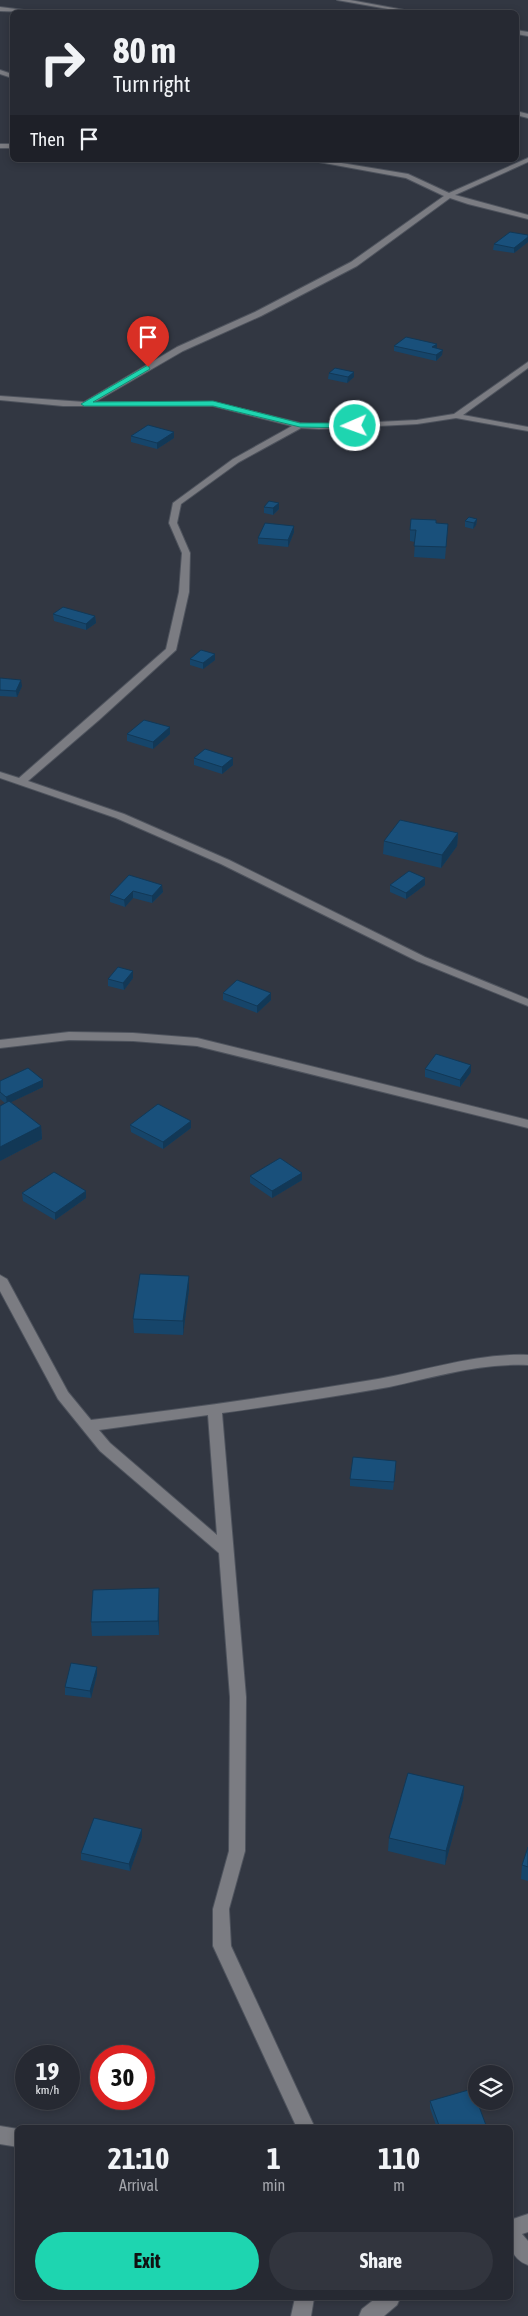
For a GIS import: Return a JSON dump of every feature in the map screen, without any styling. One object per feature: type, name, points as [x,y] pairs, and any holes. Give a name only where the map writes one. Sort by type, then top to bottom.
[{"type":"street","points":[[340,0],[401,10]]},
{"type":"street","points":[[84,404],[180,349],[258,314],[354,264],[450,196],[528,160]]},
{"type":"street","points":[[323,162],[408,176],[450,196],[470,203],[528,217]]},
{"type":"street","points":[[456,416],[528,364]]},
{"type":"street","points":[[0,398],[84,404],[213,404],[300,425],[373,425],[417,422],[456,416],[528,429]]},
{"type":"street","points":[[21,782],[96,718],[171,650],[184,592],[186,553],[173,523],[177,503],[212,476],[265,442],[300,425]]},
{"type":"street","points":[[0,775],[120,816],[225,862],[421,959],[528,1003]]},
{"type":"street","points":[[0,1044],[69,1036],[197,1042],[528,1124]]},
{"type":"street","points":[[0,1279],[63,1395],[88,1426],[118,1461],[226,1550]]},
{"type":"street","points":[[88,1426],[215,1411],[384,1383],[494,1360],[528,1360]]},
{"type":"street","points":[[215,1411],[238,1697],[237,1851],[221,1909],[222,1946],[305,2125]]},
{"type":"street","points":[[0,2135],[15,2138]]},
{"type":"street","points":[[513,2229],[528,2223]]},
{"type":"street","points":[[513,2238],[528,2256]]},
{"type":"street","points":[[301,2316],[305,2300]]},
{"type":"street","points":[[369,2316],[388,2300]]},
{"type":"building","points":[[510,232],[528,235],[528,237],[514,248],[494,244]]},
{"type":"building","points":[[406,337],[437,344],[432,347],[443,350],[436,355],[394,346]]},
{"type":"building","points":[[335,368],[354,372],[348,377],[329,373]]},
{"type":"building","points":[[148,425],[174,432],[157,443],[131,436]]},
{"type":"building","points":[[269,501],[279,503],[273,508],[264,507]]},
{"type":"building","points":[[469,517],[477,519],[474,523],[465,521]]},
{"type":"building","points":[[411,519],[436,520],[436,523],[448,524],[446,547],[414,546],[416,530],[410,530]]},
{"type":"building","points":[[265,523],[294,526],[288,540],[258,538]]},
{"type":"building","points":[[63,607],[95,616],[86,624],[53,614]]},
{"type":"building","points":[[201,650],[215,654],[203,663],[190,659]]},
{"type":"building","points":[[0,678],[21,680],[16,691],[0,690]]},
{"type":"building","points":[[144,720],[170,727],[153,742],[127,734]]},
{"type":"building","points":[[205,749],[233,758],[222,767],[194,758]]},
{"type":"building","points":[[400,820],[458,833],[442,855],[384,841]]},
{"type":"building","points":[[409,871],[425,878],[406,893],[390,885]]},
{"type":"building","points":[[129,875],[162,885],[152,896],[133,891],[124,900],[110,895]]},
{"type":"building","points":[[118,967],[133,971],[123,983],[108,979]]},
{"type":"building","points":[[237,980],[271,993],[257,1006],[223,993]]},
{"type":"building","points":[[436,1054],[471,1065],[460,1080],[425,1069]]},
{"type":"building","points":[[28,1068],[43,1080],[6,1097],[0,1092],[0,1081]]},
{"type":"building","points":[[9,1101],[41,1126],[0,1147],[0,1106]]},
{"type":"building","points":[[158,1104],[191,1121],[163,1142],[130,1125]]},
{"type":"building","points":[[280,1158],[302,1173],[272,1191],[250,1176]]},
{"type":"building","points":[[54,1172],[86,1191],[55,1213],[22,1193]]},
{"type":"building","points":[[140,1274],[189,1276],[183,1321],[133,1319]]},
{"type":"building","points":[[353,1457],[396,1461],[394,1482],[350,1479]]},
{"type":"building","points":[[159,1588],[158,1621],[91,1622],[93,1590]]},
{"type":"building","points":[[71,1663],[97,1667],[90,1691],[65,1687]]},
{"type":"building","points":[[408,1773],[464,1786],[446,1851],[389,1838]]},
{"type":"building","points":[[94,1818],[142,1829],[129,1864],[81,1853]]},
{"type":"building","points":[[528,1847],[528,1867],[522,1865]]},
{"type":"building","points":[[468,2090],[468,2110],[480,2110],[486,2125],[439,2125],[430,2101]]},
{"type":"route","points":[[148,367],[84,404],[213,404],[300,425],[319,427],[355,426]]}]
